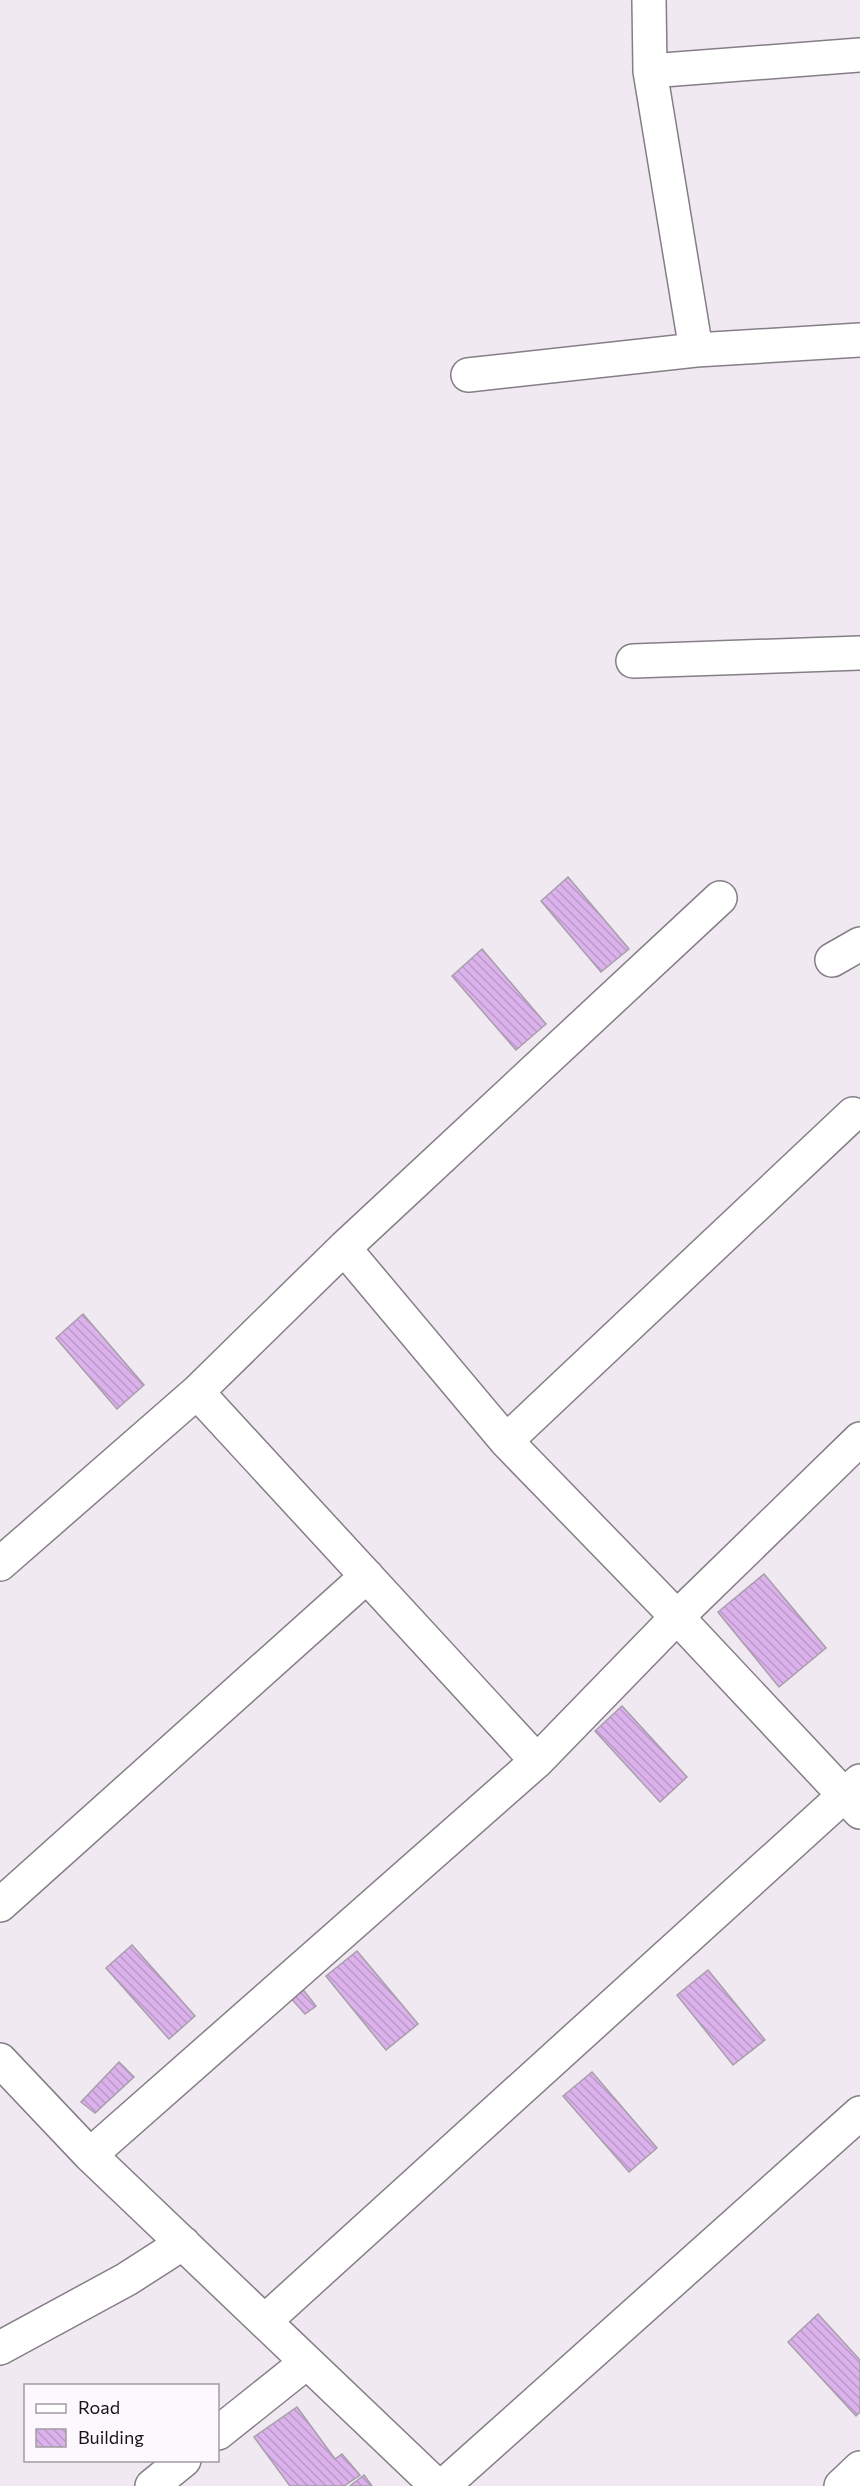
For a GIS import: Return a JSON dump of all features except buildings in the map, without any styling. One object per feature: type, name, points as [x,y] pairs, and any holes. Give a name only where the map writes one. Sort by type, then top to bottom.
[{"type":"street","points":[[649,0],[650,71],[696,350]]},
{"type":"street","points":[[650,71],[860,55]]},
{"type":"street","points":[[468,375],[696,350],[860,340]]},
{"type":"street","points":[[633,661],[860,653]]},
{"type":"street","points":[[0,1564],[197,1392],[344,1248],[720,898]]},
{"type":"street","points":[[832,960],[860,944]]},
{"type":"street","points":[[506,1441],[853,1114]]},
{"type":"street","points":[[266,2321],[855,1796],[506,1441],[344,1248]]},
{"type":"street","points":[[197,1392],[537,1761]]},
{"type":"street","points":[[90,2155],[537,1761],[677,1617],[860,1439]]},
{"type":"street","points":[[0,1905],[367,1576]]},
{"type":"street","points":[[2,2065],[90,2155],[437,2486]]},
{"type":"street","points":[[443,2486],[860,2113]]},
{"type":"street","points":[[0,2348],[127,2279],[183,2243]]},
{"type":"street","points":[[219,2432],[307,2362]]},
{"type":"street","points":[[152,2486],[182,2462]]},
{"type":"street","points":[[841,2486],[860,2468]]}]
